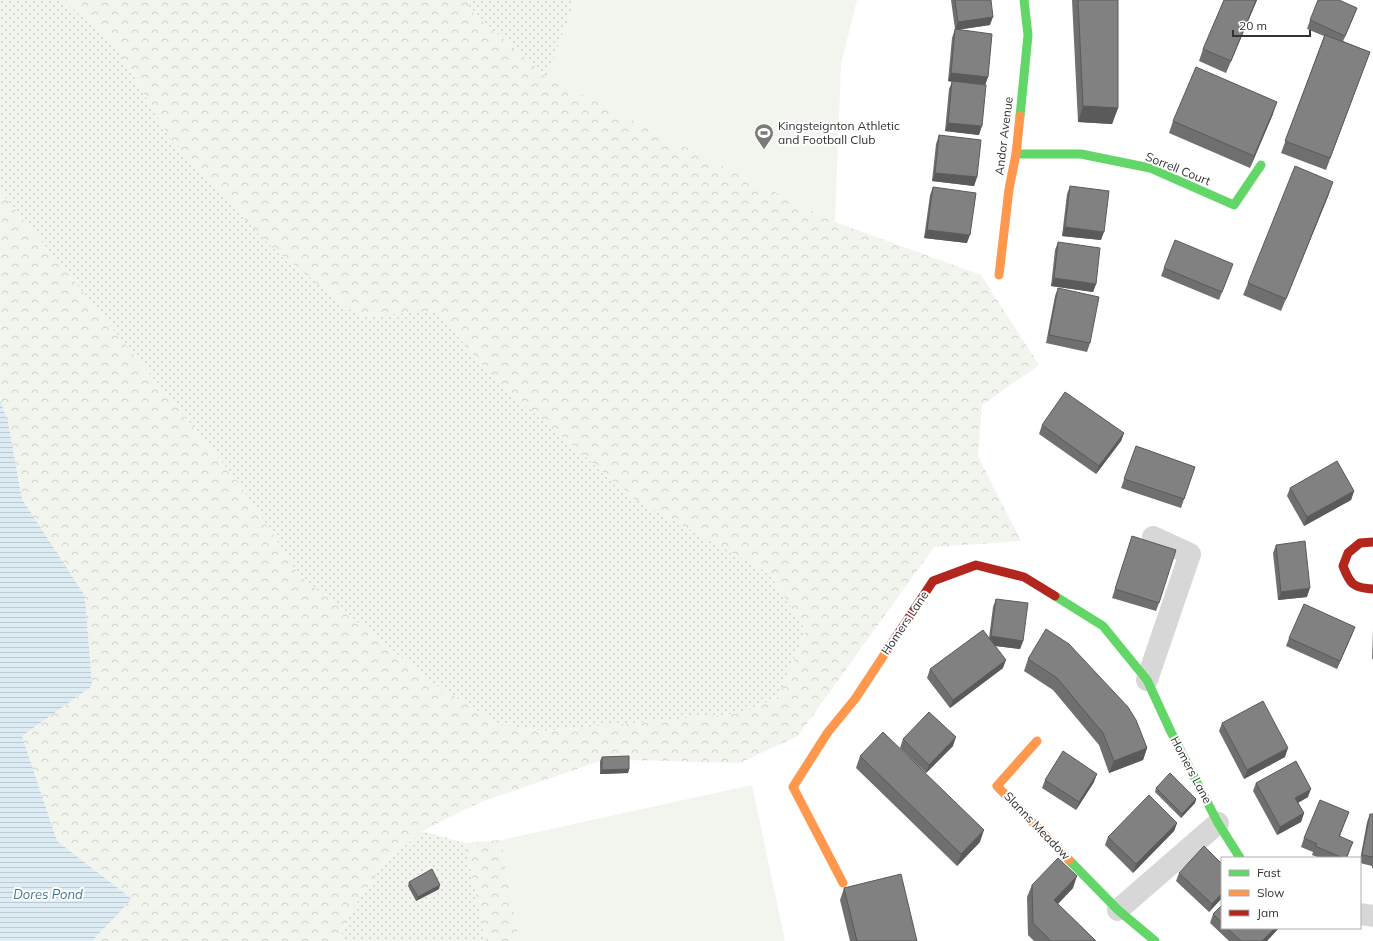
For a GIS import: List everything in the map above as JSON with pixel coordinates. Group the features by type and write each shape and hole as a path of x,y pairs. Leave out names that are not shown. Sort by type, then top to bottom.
{"street":[{"name":"Andor Avenue","path":"999,275 1009,189 1016,154 1028,35 1024,0"},
{"name":"Sorrell Court","path":"1016,154 1081,154 1150,168 1234,205 1261,165"},
{"path":"1146,680 1190,554 1153,537"},
{"path":"1373,542 1360,543 1348,553 1343,566 1348,581 1358,589 1373,589"},
{"name":"Homers Lane","path":"843,883 793,787 828,732 855,699 933,581 976,565 1024,577 1103,626 1146,680 1218,823 1239,857"},
{"name":"Slanns Meadow","path":"1037,741 997,786 1118,910 1155,941"},
{"path":"1118,910 1218,823"},
{"path":"1361,914 1373,916"}],"green space":[{"path":"0,0 63,0 116,46 170,138 358,316 437,311 492,377 636,500 769,573 806,630 779,696 744,713 544,731 499,724 434,684 299,575 238,482 0,191"},
{"path":"63,0 468,0 468,8 547,77 835,222 981,275 1039,365 982,405 978,456 1021,541 934,547 798,736 740,763 628,760 600,761 481,802 422,831 384,864 347,916 340,941 92,941 132,899 57,841 22,736 92,686 85,596 22,499 8,422 0,400 0,191 238,482 299,575 434,684 499,724 544,731 744,713 779,696 806,631 769,573 636,500 492,377 437,311 358,316 268,244 170,138 116,46"},
{"path":"468,0 575,0 547,77 468,8"},
{"name":"Kingsteignton Athletic and Football Club","path":"575,0 857,0 841,64 835,222 547,77"},
{"path":"752,785 785,941 519,941 501,840"},
{"path":"422,831 465,843 486,941 340,941 347,916 384,864"},
{"path":"501,840 519,941 486,941 465,843"}],"water":[{"name":"Dores Pond","path":"0,400 8,422 22,499 85,596 92,686 22,736 57,841 132,899 92,941 0,941"}],"building":[{"path":"955,0 991,0 993,17 958,22"},
{"path":"1078,0 1118,0 1118,108 1083,106"},
{"path":"1224,0 1256,0 1231,61 1203,49"},
{"path":"1318,0 1339,0 1357,8 1345,36 1310,20"},
{"path":"955,29 992,34 988,77 951,73"},
{"path":"1325,35 1370,52 1330,158 1285,141"},
{"path":"1196,67 1277,102 1254,156 1173,121"},
{"path":"952,81 986,85 982,126 948,123"},
{"path":"939,135 981,140 977,177 935,173"},
{"path":"1295,166 1333,182 1286,299 1248,283"},
{"path":"1070,186 1109,191 1104,232 1065,227"},
{"path":"933,187 976,193 970,235 927,230"},
{"path":"1175,240 1233,264 1222,292 1164,268"},
{"path":"1058,242 1100,248 1096,284 1054,278"},
{"path":"1058,288 1099,297 1090,343 1049,335"},
{"path":"1065,392 1124,433 1099,466 1042,425"},
{"path":"1136,446 1195,467 1184,499 1124,479"},
{"path":"1337,461 1354,491 1307,517 1290,488"},
{"path":"1132,536 1176,550 1159,603 1115,589"},
{"path":"1305,541 1310,588 1281,592 1276,545"},
{"path":"996,599 1028,603 1023,641 991,636"},
{"path":"1304,604 1355,627 1340,661 1289,638"},
{"path":"1046,629 1069,644 1128,707 1136,720 1147,748 1114,761 1103,733 1057,678 1028,659"},
{"path":"983,630 1006,660 953,700 930,669"},
{"path":"1263,701 1288,748 1247,770 1222,723"},
{"path":"929,712 956,737 929,765 903,739"},
{"path":"883,732 984,830 961,854 860,756"},
{"path":"1063,751 1097,774 1079,802 1045,780"},
{"path":"629,756 629,769 602,770 602,757"},
{"path":"1296,761 1311,789 1295,798 1304,813 1280,827 1256,783"},
{"path":"1170,773 1196,799 1182,814 1156,788"},
{"path":"1149,795 1177,823 1136,864 1108,837"},
{"path":"1320,800 1349,812 1339,836 1353,842 1346,857 1341,857 1315,846 1317,844 1304,838"},
{"path":"1370,814 1373,814 1373,857 1362,855"},
{"path":"1204,846 1221,863 1221,894 1212,904 1179,873"},
{"path":"1058,858 1077,876 1054,900 1096,941 1051,941 1033,923 1032,885"},
{"path":"432,869 440,885 418,897 409,882"},
{"path":"901,874 917,941 857,941 844,888"},
{"path":"1221,906 1221,922 1213,914"},
{"path":"1228,929 1274,929 1262,941 1241,941"}],"traffic: fast":[{"path":"1020,116 1028,35 1024,0"},
{"path":"1016,154 1081,154 1150,168 1234,205 1261,165"},
{"path":"1055,596 1103,626 1147,680 1171,732 1218,823 1239,857"},
{"path":"1069,860 1118,910 1155,941"}],"traffic: slow":[{"path":"999,275 1009,189 1016,154 1020,116"},
{"path":"843,883 793,787 828,732 855,699 888,649"},
{"path":"1037,741 997,786 1069,860"}],"traffic: jam":[{"path":"1373,542 1360,543 1348,553 1343,566 1353,584 1361,588 1373,589"},
{"path":"888,649 933,581 976,565 1024,577 1055,596"}],"place":[{"name":"Kingsteignton Athletic and Football Club","path":"764,150"}]}
